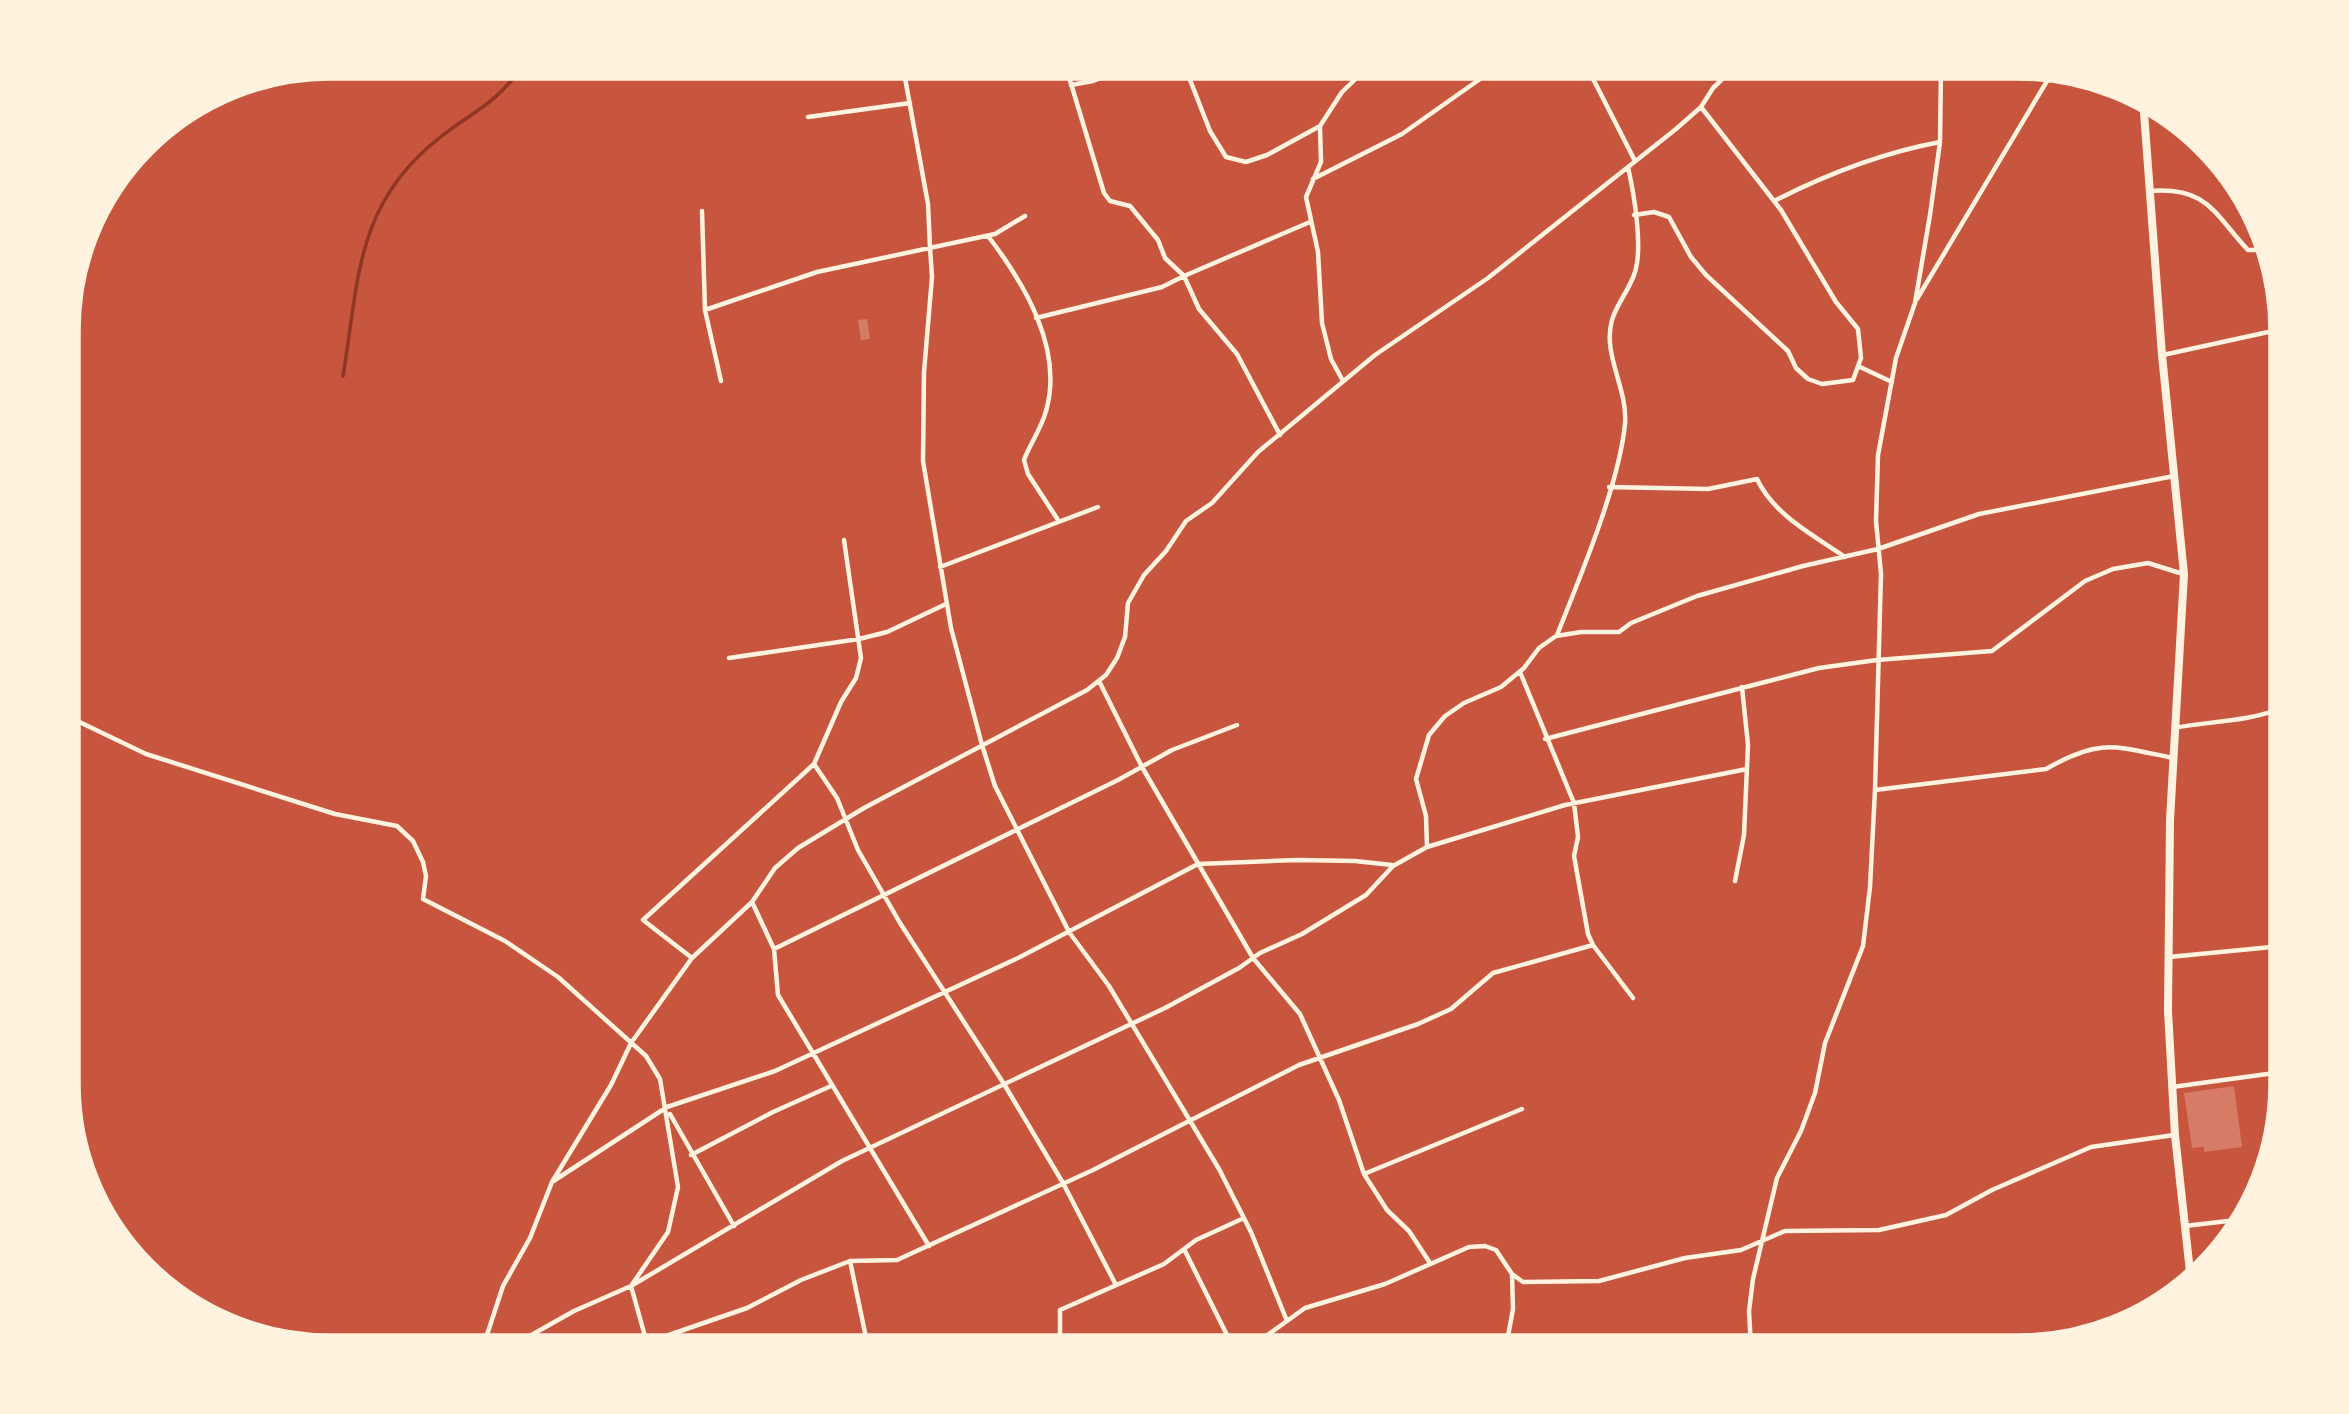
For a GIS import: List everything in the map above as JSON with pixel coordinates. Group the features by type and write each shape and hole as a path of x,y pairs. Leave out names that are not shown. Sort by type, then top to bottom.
{"highway":[{"path":"2144,111 2162,355 2184,574 2173,729 2168,958 2171,1087 2189,1269"}],"street":[{"path":"905,79 928,204 932,277 924,372 923,461 946,604 982,746 995,786 1069,932 1110,986 1192,1120 1244,1218 1287,1321"},
{"path":"1069,79 1104,193 1110,201 1130,206 1158,240 1165,258 1184,276 1199,309 1237,354 1280,435"},
{"path":"1071,85 1098,79"},
{"path":"1190,79 1210,131 1226,157 1246,162 1320,125 1342,92 1355,79"},
{"path":"1312,179 1402,134 1479,79"},
{"path":"1594,79 1635,161"},
{"path":"487,1335 503,1286 530,1238 552,1182 611,1085 631,1043 692,958 751,902 775,869 798,848 845,820 1099,681 1117,658 1125,637 1128,603 1144,575 1166,551 1186,522 1212,503 1258,452 1375,355 1488,278 1628,167 1701,107 1721,79"},
{"path":"1750,1335 1749,1311 1753,1279 1777,1178 1801,1131 1815,1093 1825,1043 1863,946 1870,887 1875,790 1881,574 1878,550 1878,455 1892,382 1915,303 1940,142 1941,79"},
{"path":"1915,303 2047,80"},
{"path":"808,117 910,103"},
{"path":"1634,215 1654,212 1669,217 1691,257 1706,275 1788,351 1796,368 1808,379 1822,384 1853,380 1861,358 1858,329 1836,302 1774,201 1701,107"},
{"path":"1320,125 1321,162 1306,197 1319,265 1322,323 1331,359 1343,381"},
{"path":"1774,201 1817,179 1887,154 1940,142"},
{"path":"1556,636 1609,487 1625,424 1625,400 1610,349 1612,320 1635,273 1639,250 1628,167"},
{"path":"2149,191 2172,189 2213,207 2248,250 2257,250"},
{"path":"702,211 700,228 705,310 721,381"},
{"path":"705,310 817,272 988,236 1024,216"},
{"path":"1036,318 1163,287 1310,222"},
{"path":"988,236 1006,259 1036,318 1052,377 1046,412 1024,460 1028,474 1058,520"},
{"path":"2162,355 2270,332"},
{"path":"1858,366 1892,382"},
{"path":"1427,847 1426,816 1416,779 1429,735 1445,716 1464,703 1501,687 1520,672 1539,648 1556,636 1581,632 1619,632 1631,623 1697,596 1878,550 1979,514 2175,476"},
{"path":"1609,487 1708,489 1757,479 1765,496 1780,510 1844,557"},
{"path":"940,567 1098,507"},
{"path":"692,958 643,920 814,764 841,702 856,678 861,658 844,540"},
{"path":"1545,739 1641,717 1742,687 1819,668 1877,660 1992,651 2057,599 2085,581 2113,569 2148,563 2184,574"},
{"path":"729,658 859,639 887,632 946,604"},
{"path":"1520,672 1545,739 1574,803 1576,873 1592,945 1633,998"},
{"path":"1099,681 1142,767 1253,958 1300,1014 1321,1057 1364,1174 1387,1210 1409,1231 1430,1263"},
{"path":"1735,881 1744,835 1747,769 1747,711 1742,687"},
{"path":"2173,729 2210,721 2240,721 2270,712"},
{"path":"79,722 146,754 335,814 397,826 413,841 424,862 424,899 505,941 558,977 646,1056 660,1079 667,1107 678,1187 668,1232 631,1286 644,1335"},
{"path":"774,949 1172,750 1237,725"},
{"path":"1875,790 2046,769 2070,755 2100,745 2173,758"},
{"path":"814,764 837,798 845,820 884,895 1004,1084 1063,1183 1116,1285"},
{"path":"532,1335 574,1311 631,1286 842,1161 1131,1024 1302,934 1366,895 1393,866 1427,847 1574,803 1747,769"},
{"path":"552,1182 667,1107 775,1071 1069,932 1198,864 1298,860 1355,861 1393,866"},
{"path":"751,902 774,949 778,995 810,1054 871,1148 929,1246"},
{"path":"674,1335 747,1308 801,1280 850,1261 897,1260 1063,1183 1321,1057 1418,1024 1451,1009 1493,974 1592,945"},
{"path":"2168,958 2270,947"},
{"path":"2171,1087 2270,1074"},
{"path":"691,1155 773,1112 831,1086"},
{"path":"667,1107 691,1155 734,1226"},
{"path":"1364,1174 1522,1109"},
{"path":"1268,1335 1305,1308 1385,1284 1469,1247 1485,1245 1496,1250 1512,1274 1523,1282 1599,1281 1685,1258 1741,1250 1785,1231 1879,1230 1947,1215 1992,1191 2091,1147 2175,1135"},
{"path":"1060,1335 1060,1310 1164,1264 1184,1249 1244,1218"},
{"path":"2184,1226 2230,1221"},
{"path":"1184,1249 1227,1335"},
{"path":"850,1261 865,1335"},
{"path":"1508,1335 1513,1309 1512,1274"}],"building":[{"path":"867,319 870,339 861,340 858,320"},
{"path":"2234,1086 2242,1147 2204,1152 2204,1147 2192,1148 2184,1093"}],"waterway":[{"path":"343,376 365,246 390,190 411,164 438,139 492,100 513,79"}]}
